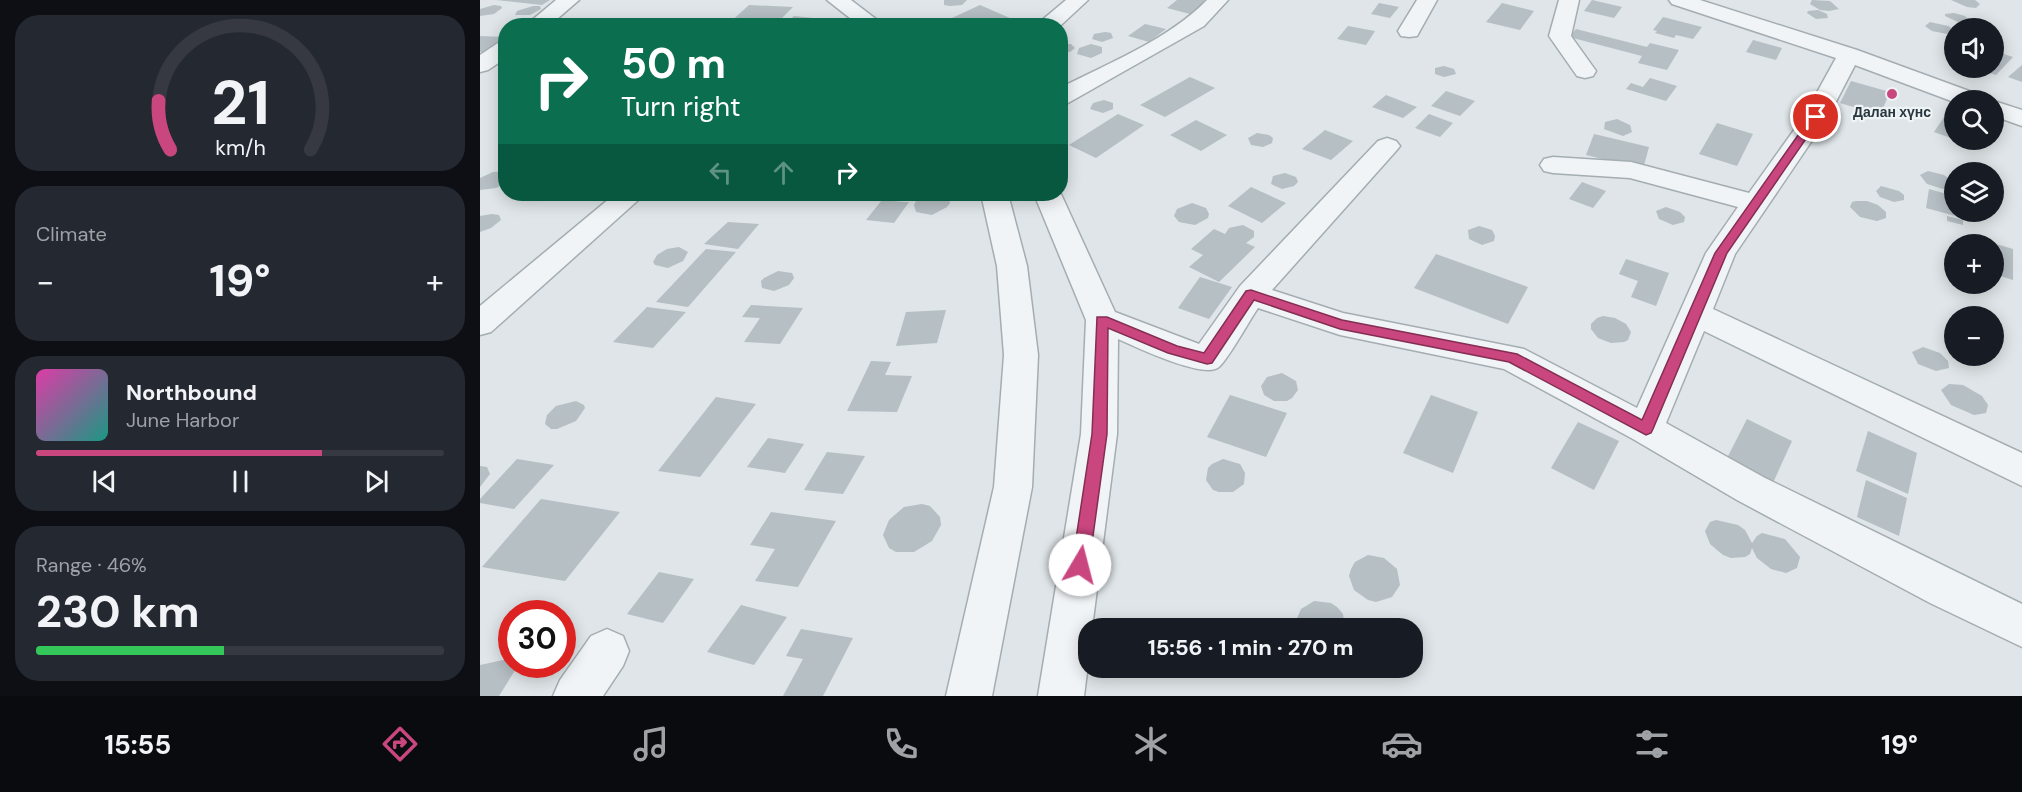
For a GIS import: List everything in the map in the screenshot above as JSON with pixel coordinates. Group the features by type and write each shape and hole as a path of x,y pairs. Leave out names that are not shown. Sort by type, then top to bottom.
{"street":[{"path":"546,18 569,0"},
{"path":"1058,18 1078,0"},
{"path":"1068,94 1178,34 1197,22 1218,0"},
{"path":"1409,31 1427,0"},
{"path":"1569,0 1560,36 1585,71"},
{"path":"1679,0 1849,55 1945,90"},
{"path":"839,8 859,18"},
{"path":"480,65 498,53"},
{"path":"1646,429 1721,253 1816,117 1849,55"},
{"path":"2004,112 2022,119"},
{"path":"1102,320 1173,349 1207,359 1251,294 1386,146"},
{"path":"1553,165 1631,170 1754,203"},
{"path":"480,324 623,201"},
{"path":"969,696 1013,487 1021,355 1012,266 996,201"},
{"path":"1050,201 1102,320 1099,434 1061,696"},
{"path":"1251,294 1340,324 1512,358 1646,429 1750,489 2022,626"},
{"path":"1694,313 2022,470"},
{"path":"576,696 607,651"}],"building":[{"path":"496,0 550,0 542,5"},
{"path":"944,0 967,0 962,5 950,6 944,5"},
{"path":"1177,0 1206,1 1190,14 1167,8"},
{"path":"1592,0 1622,7 1614,18 1584,11"},
{"path":"1812,0 1830,1 1839,9 1820,10 1810,4"},
{"path":"1951,0 1975,0 1980,4 1976,8 1967,7"},
{"path":"1379,3 1399,7 1390,18 1371,14"},
{"path":"1502,3 1534,11 1520,30 1486,22"},
{"path":"494,5 502,8 494,14 480,16 480,9"},
{"path":"749,5 793,7 782,18 735,18"},
{"path":"980,5 1010,18 952,18"},
{"path":"540,6 541,9 530,15 515,15 517,11"},
{"path":"1818,10 1827,14 1828,18 1816,19 1807,13"},
{"path":"1954,13 1967,18 1949,18 1945,14"},
{"path":"1663,17 1702,27 1693,39 1676,35 1674,38 1655,33 1657,31 1653,30"},
{"path":"1930,22 1944,25 1944,33 1932,31 1925,26"},
{"path":"1145,24 1166,29 1149,42 1128,36"},
{"path":"1348,26 1375,31 1366,45 1337,39"},
{"path":"1576,29 1647,47 1650,43 1679,50 1667,70 1638,63 1642,56 1569,37"},
{"path":"1111,33 1113,38 1102,42 1092,39 1094,34"},
{"path":"480,36 498,37 498,42 480,52"},
{"path":"1753,40 1782,48 1776,60 1746,52"},
{"path":"1068,44 1075,48 1068,52"},
{"path":"1091,44 1102,47 1102,53 1091,58 1077,54 1079,48"},
{"path":"2004,54 2013,57 2004,67"},
{"path":"2022,65 2022,82 2008,77"},
{"path":"1444,66 1454,69 1456,74 1444,77 1435,74 1435,68"},
{"path":"1190,77 1215,88 1165,117 1140,105"},
{"path":"1650,78 1677,86 1666,101 1626,89 1631,83 1643,87"},
{"path":"1851,81 1890,92 1880,115 1840,103"},
{"path":"1446,91 1475,101 1460,116 1431,106"},
{"path":"1386,95 1417,107 1403,118 1372,107"},
{"path":"1104,100 1113,103 1113,109 1103,113 1090,109 1093,103"},
{"path":"1118,114 1144,125 1096,158 1069,145"},
{"path":"1429,114 1453,123 1440,137 1415,128"},
{"path":"1944,117 1944,136 1934,132"},
{"path":"1617,119 1630,125 1632,132 1623,136 1604,129 1605,122"},
{"path":"1196,120 1227,135 1201,151 1170,135"},
{"path":"1717,123 1753,134 1737,166 1699,154"},
{"path":"1325,130 1353,141 1331,160 1302,149"},
{"path":"1257,133 1269,135 1273,138 1272,143 1263,147 1251,145 1248,138"},
{"path":"1594,134 1649,147 1643,169 1586,155"},
{"path":"1928,171 1944,175 1944,189 1927,184 1920,175"},
{"path":"498,172 498,187 480,190 480,178"},
{"path":"1285,173 1296,177 1298,182 1294,186 1282,189 1271,184 1273,176"},
{"path":"1582,182 1606,191 1593,208 1569,199"},
{"path":"1881,186 1899,191 1904,195 1904,200 1894,202 1880,197 1876,191"},
{"path":"1251,187 1286,203 1262,223 1228,206"},
{"path":"1929,189 1944,193 1944,213 1926,208"},
{"path":"881,201 909,202 894,223 866,220"},
{"path":"916,201 949,201 950,203 932,215 916,212 914,205"},
{"path":"1867,201 1878,205 1886,212 1886,218 1877,221 1860,217 1850,207 1852,202"},
{"path":"1192,203 1206,208 1208,218 1195,225 1179,222 1174,216 1177,209"},
{"path":"1666,207 1680,212 1685,217 1684,222 1673,225 1659,219 1656,211"},
{"path":"499,215 501,220 491,228 480,232 480,216"},
{"path":"728,222 759,224 738,249 704,244"},
{"path":"1243,225 1254,231 1254,237 1246,243 1255,247 1219,282 1189,267 1203,255 1191,249 1214,229 1225,234 1229,228"},
{"path":"1479,226 1492,230 1495,236 1494,241 1482,245 1469,239 1468,230"},
{"path":"2004,246 2013,249 2013,280 2004,277"},
{"path":"679,247 688,252 683,261 668,268 655,265 653,262 657,255 667,249"},
{"path":"706,249 736,252 688,307 656,302"},
{"path":"1436,254 1528,287 1508,324 1414,288"},
{"path":"1626,259 1669,273 1656,306 1631,297 1638,281 1619,274"},
{"path":"778,271 792,273 794,278 789,285 774,291 762,288 761,281"},
{"path":"1200,277 1232,287 1209,319 1178,308"},
{"path":"751,305 803,308 780,344 744,342 760,318 742,317"},
{"path":"647,307 686,312 653,348 613,342"},
{"path":"946,310 937,343 896,346 906,312"},
{"path":"1603,316 1615,318 1626,324 1631,332 1628,340 1611,343 1598,338 1591,329 1591,324"},
{"path":"1923,347 1940,353 1944,357 1944,366 1949,368 1936,371 1918,364 1912,352"},
{"path":"871,361 891,362 885,375 912,376 897,412 847,411"},
{"path":"1282,373 1296,381 1298,390 1287,401 1274,401 1264,395 1261,386 1267,377"},
{"path":"1949,384 1963,385 1982,396 1988,405 1986,413 1974,415 1951,405 1941,390"},
{"path":"1230,395 1287,413 1266,457 1207,437"},
{"path":"1431,395 1478,412 1453,473 1403,453"},
{"path":"716,397 756,404 700,477 658,471"},
{"path":"576,401 585,408 576,421 557,429 551,429 545,424 547,415 556,406"},
{"path":"1747,419 1792,441 1772,485 1725,462"},
{"path":"1578,422 1619,441 1594,490 1551,468"},
{"path":"1868,431 1917,453 1908,494 1856,471"},
{"path":"768,438 804,444 785,473 747,467"},
{"path":"827,452 865,456 843,494 804,490"},
{"path":"517,459 554,465 514,509 480,503 480,499"},
{"path":"1223,459 1240,464 1245,473 1244,484 1233,492 1213,490 1206,480 1208,468"},
{"path":"480,466 487,467 490,474 480,487"},
{"path":"1866,480 1907,498 1899,536 1857,517"},
{"path":"541,499 620,512 565,581 482,567"},
{"path":"922,504 930,506 940,517 941,525 932,541 914,552 896,552 889,548 883,535 889,520 904,507"},
{"path":"771,512 836,521 798,587 755,581 775,549 750,545"},
{"path":"1716,520 1738,525 1745,530 1752,543 1762,533 1785,539 1800,557 1797,568 1786,573 1771,569 1757,558 1752,548 1750,554 1745,557 1731,558 1723,555 1710,544 1705,531 1710,522"},
{"path":"1368,555 1384,558 1397,569 1400,585 1392,597 1376,602 1368,600 1354,590 1349,576 1351,569 1355,562"},
{"path":"659,572 694,579 663,623 627,614"},
{"path":"1314,601 1331,603 1343,614 1344,618 1297,618 1301,609"},
{"path":"741,605 787,617 754,665 707,652"},
{"path":"801,629 853,638 823,696 783,696 803,659 786,656"},
{"path":"498,661 498,678 510,678 499,696 480,696 480,665"}],"place":[{"name":"Далан хүнс","path":"1892,94"}],"route":[{"path":"1080,565 1099,434 1102,320 1173,349 1207,359 1251,294 1340,324 1512,358 1646,429 1721,253 1816,117"}]}
